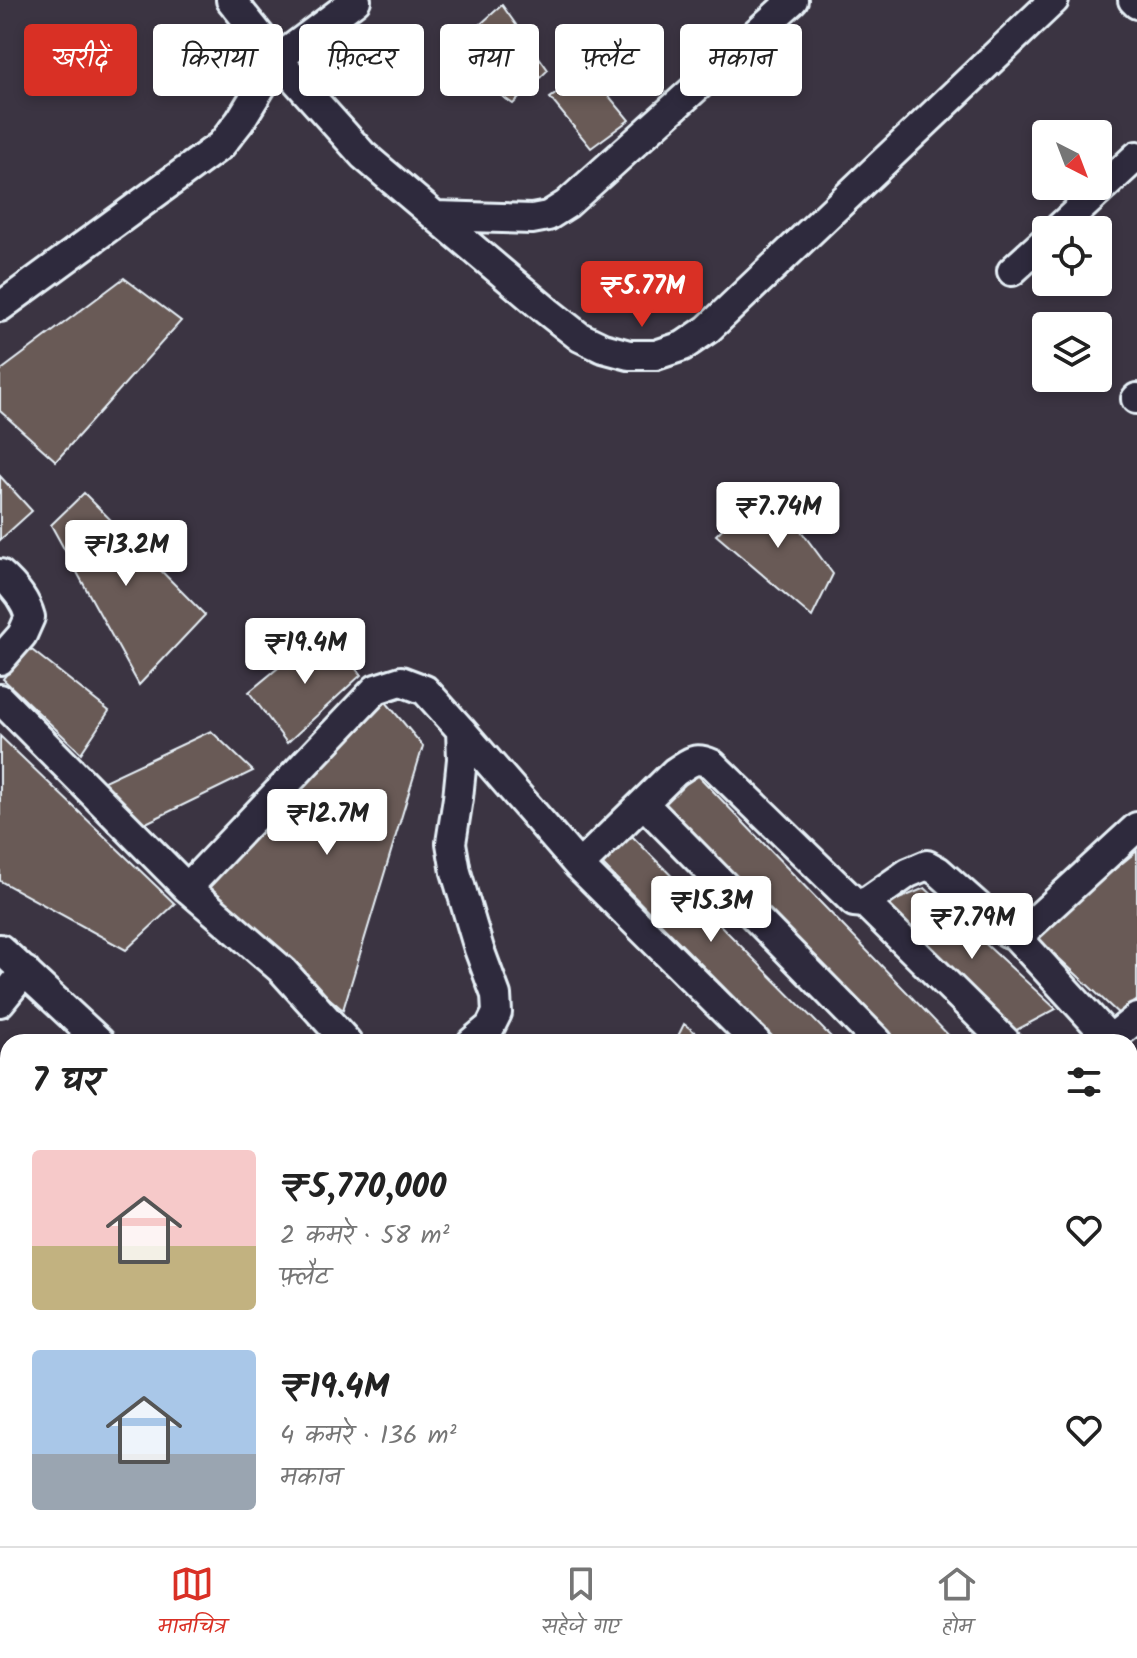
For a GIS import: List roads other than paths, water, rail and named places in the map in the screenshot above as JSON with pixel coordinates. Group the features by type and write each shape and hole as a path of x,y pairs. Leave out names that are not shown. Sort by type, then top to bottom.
{"street":[{"path":"231,0 250,24"},
{"path":"283,55 356,0"},
{"path":"435,216 532,219 548,216 567,204 793,0"},
{"path":"283,65 363,155 580,337 629,355 656,355 683,346 708,329 1054,0"},
{"path":"0,307 221,145 255,96"},
{"path":"1072,216 1137,156"},
{"path":"1012,271 1032,253"},
{"path":"0,574 12,584 27,605 30,617 22,635 0,660"},
{"path":"187,888 376,689 401,681 425,690 579,866 748,1034"},
{"path":"0,699 187,888 283,971 340,1034"},
{"path":"461,730 462,759 451,843 467,911 496,995 497,1013 490,1027 482,1034"},
{"path":"579,866 675,772 691,761 701,759 712,764 843,894 854,902 865,903 998,1034"},
{"path":"644,804 870,1034"},
{"path":"1015,935 1024,931 1137,827"},
{"path":"865,903 908,873 927,865 938,871 1007,932 1015,935 1103,1034"},
{"path":"0,949 92,1034"},
{"path":"0,1002 25,971"},
{"path":"1118,1034 1137,1018"}]}
